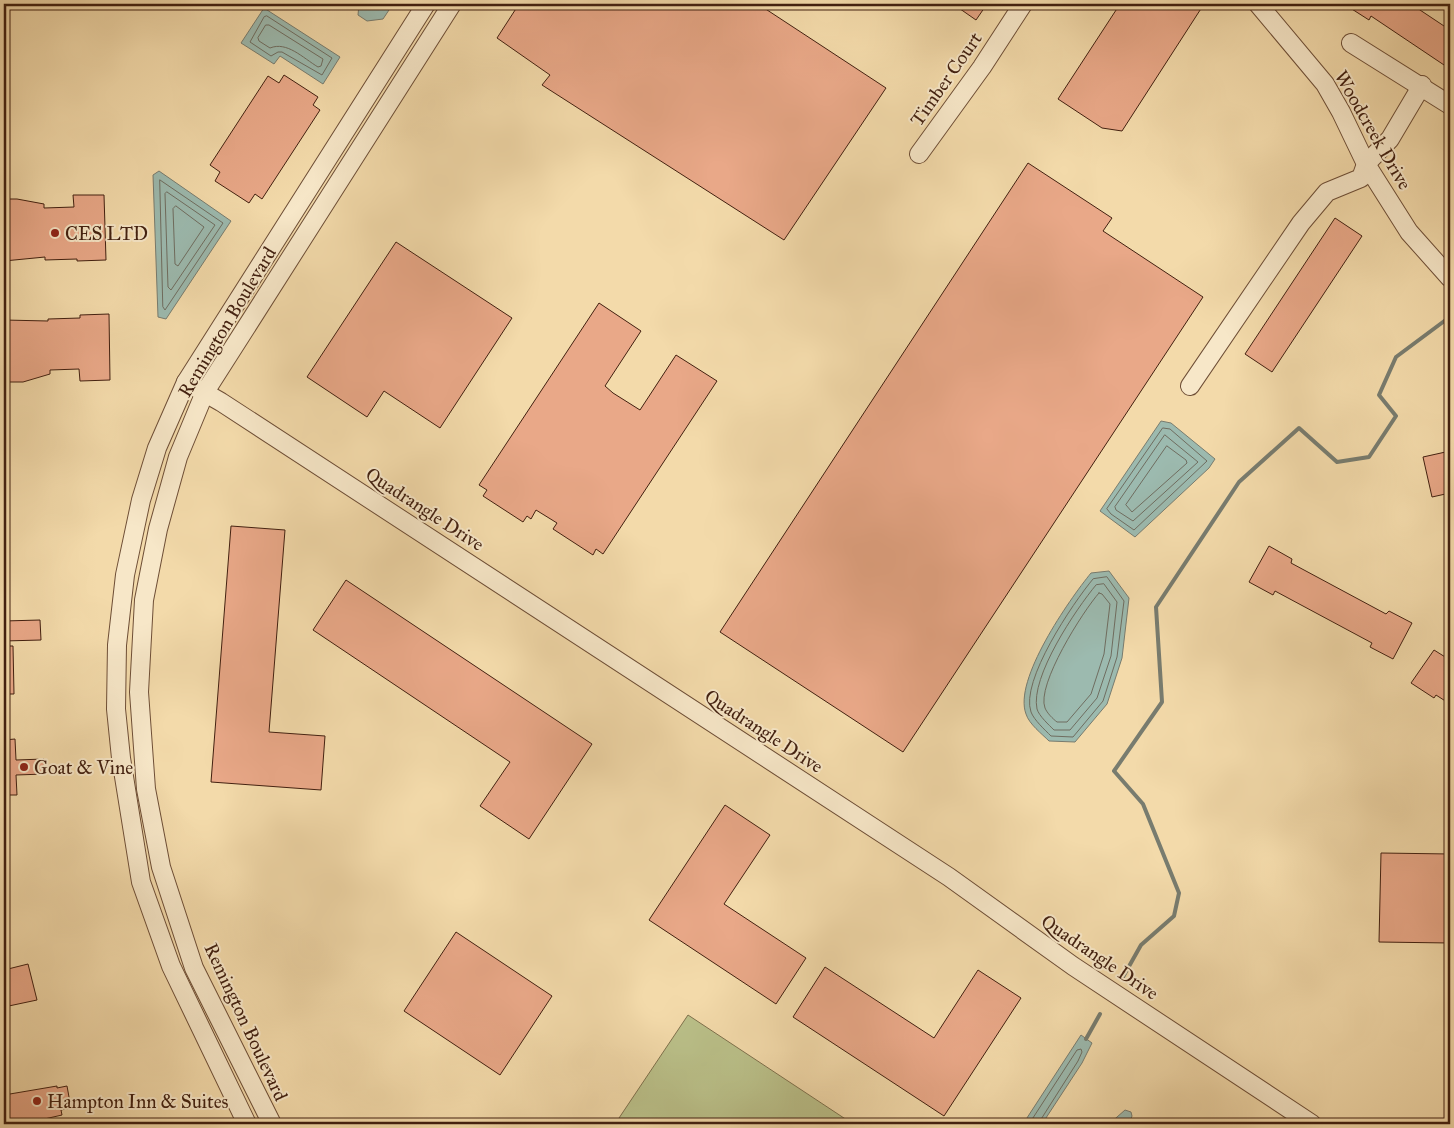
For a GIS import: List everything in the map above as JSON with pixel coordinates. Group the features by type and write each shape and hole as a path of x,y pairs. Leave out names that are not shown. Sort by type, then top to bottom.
{"street":[{"name":"Remington Boulevard","path":"248,1124 171,966 141,882 121,758 116,709 117,645 122,596 141,500 156,448 186,382 426,4"},
{"name":"Remington Boulevard","path":"272,1124 194,968 161,867 146,789 139,692 144,600 158,529 178,457 205,392 452,4"},
{"name":"Timber Court","path":"919,154 982,68 1023,4"},
{"name":"Woodcreek Drive","path":"1258,4 1325,84 1366,164 1408,232 1450,278"},
{"path":"1351,43 1422,85 1450,105"},
{"path":"1190,386 1301,222 1327,192 1361,178 1366,164 1390,139 1422,85"},
{"name":"Quadrangle Drive","path":"186,382 205,392 949,877 1073,966 1312,1124"}],"green space":[{"path":"688,1015 853,1124 615,1124"}],"water":[{"path":"359,4 393,4 383,19 367,21 358,15"},
{"path":"264,8 340,57 323,84 280,56 274,64 241,43"},
{"path":"159,171 231,221 166,319 158,317 153,175"},
{"path":"1161,421 1171,423 1215,459 1209,468 1135,537 1100,511"},
{"path":"1109,571 1129,598 1122,658 1107,704 1075,742 1049,741 1033,725 1026,714 1024,699 1028,681 1045,641 1081,585 1091,573"},
{"path":"1081,1035 1092,1043 1082,1063 1042,1124 1023,1124"},
{"path":"1125,1110 1131,1112 1132,1116 1129,1124 1109,1124"}],"building":[{"path":"519,4 758,4 886,88 784,240 542,85 550,75 497,38"},
{"path":"953,4 987,4 976,20"},
{"path":"1120,4 1204,4 1122,131 1102,128 1058,99"},
{"path":"1344,4 1411,4 1450,30 1450,69 1371,16 1369,20"},
{"path":"284,75 318,97 313,105 320,110 262,199 255,194 249,203 215,181 220,172 210,165 268,76 279,83"},
{"path":"1028,163 1112,218 1103,231 1203,297 903,752 720,632"},
{"name":"CES LTD","path":"73,195 104,195 106,260 45,260 45,257 4,261 4,199 17,199 44,204 44,208 74,207"},
{"path":"1335,218 1362,236 1272,372 1245,354"},
{"path":"396,242 512,318 440,428 384,391 367,417 307,377"},
{"path":"599,303 641,331 605,386 613,393 640,410 676,355 717,381 603,554 596,549 593,555 553,529 557,523 536,510 531,519 527,516 523,522 483,496 487,490 479,485"},
{"path":"109,314 110,380 80,381 79,369 50,370 50,374 23,382 4,382 4,320 48,321 48,319 80,318 80,315"},
{"path":"1450,451 1450,493 1432,497 1423,457"},
{"path":"231,526 285,530 269,732 325,736 321,790 211,782"},
{"path":"1269,546 1292,559 1291,563 1386,614 1389,611 1412,623 1393,659 1370,647 1372,643 1275,591 1273,595 1249,582"},
{"path":"346,580 592,744 529,839 480,806 510,762 313,630"},
{"path":"40,620 41,640 4,641 4,621"},
{"path":"4,646 13,646 14,694 4,694"},
{"path":"1434,650 1450,660 1450,704 1436,695 1434,698 1411,683"},
{"name":"Goat & Vine","path":"15,739 16,760 44,759 45,774 16,775 17,795 4,795 4,740"},
{"path":"725,805 770,835 724,904 806,958 776,1004 649,920"},
{"path":"1381,853 1450,854 1450,943 1379,942"},
{"path":"456,932 552,996 500,1075 404,1011"},
{"path":"28,964 37,1000 4,1007 4,970"},
{"path":"825,967 934,1038 978,970 1021,998 944,1116 793,1017"},
{"name":"Hampton Inn & Suites","path":"57,1086 57,1088 67,1086 71,1108 61,1110 62,1115 40,1120 41,1124 4,1124 4,1095"}],"waterway":[{"path":"1123,977 1141,945 1174,916 1179,893 1143,804 1114,771 1162,702 1156,607 1239,482 1299,428 1337,462 1369,457 1396,416 1379,395 1396,357 1447,319"},
{"path":"1086,1039 1100,1014"}],"place":[{"name":"CES LTD","path":"55,233"},
{"name":"Goat & Vine","path":"24,767"},
{"name":"Hampton Inn & Suites","path":"37,1101"}]}
